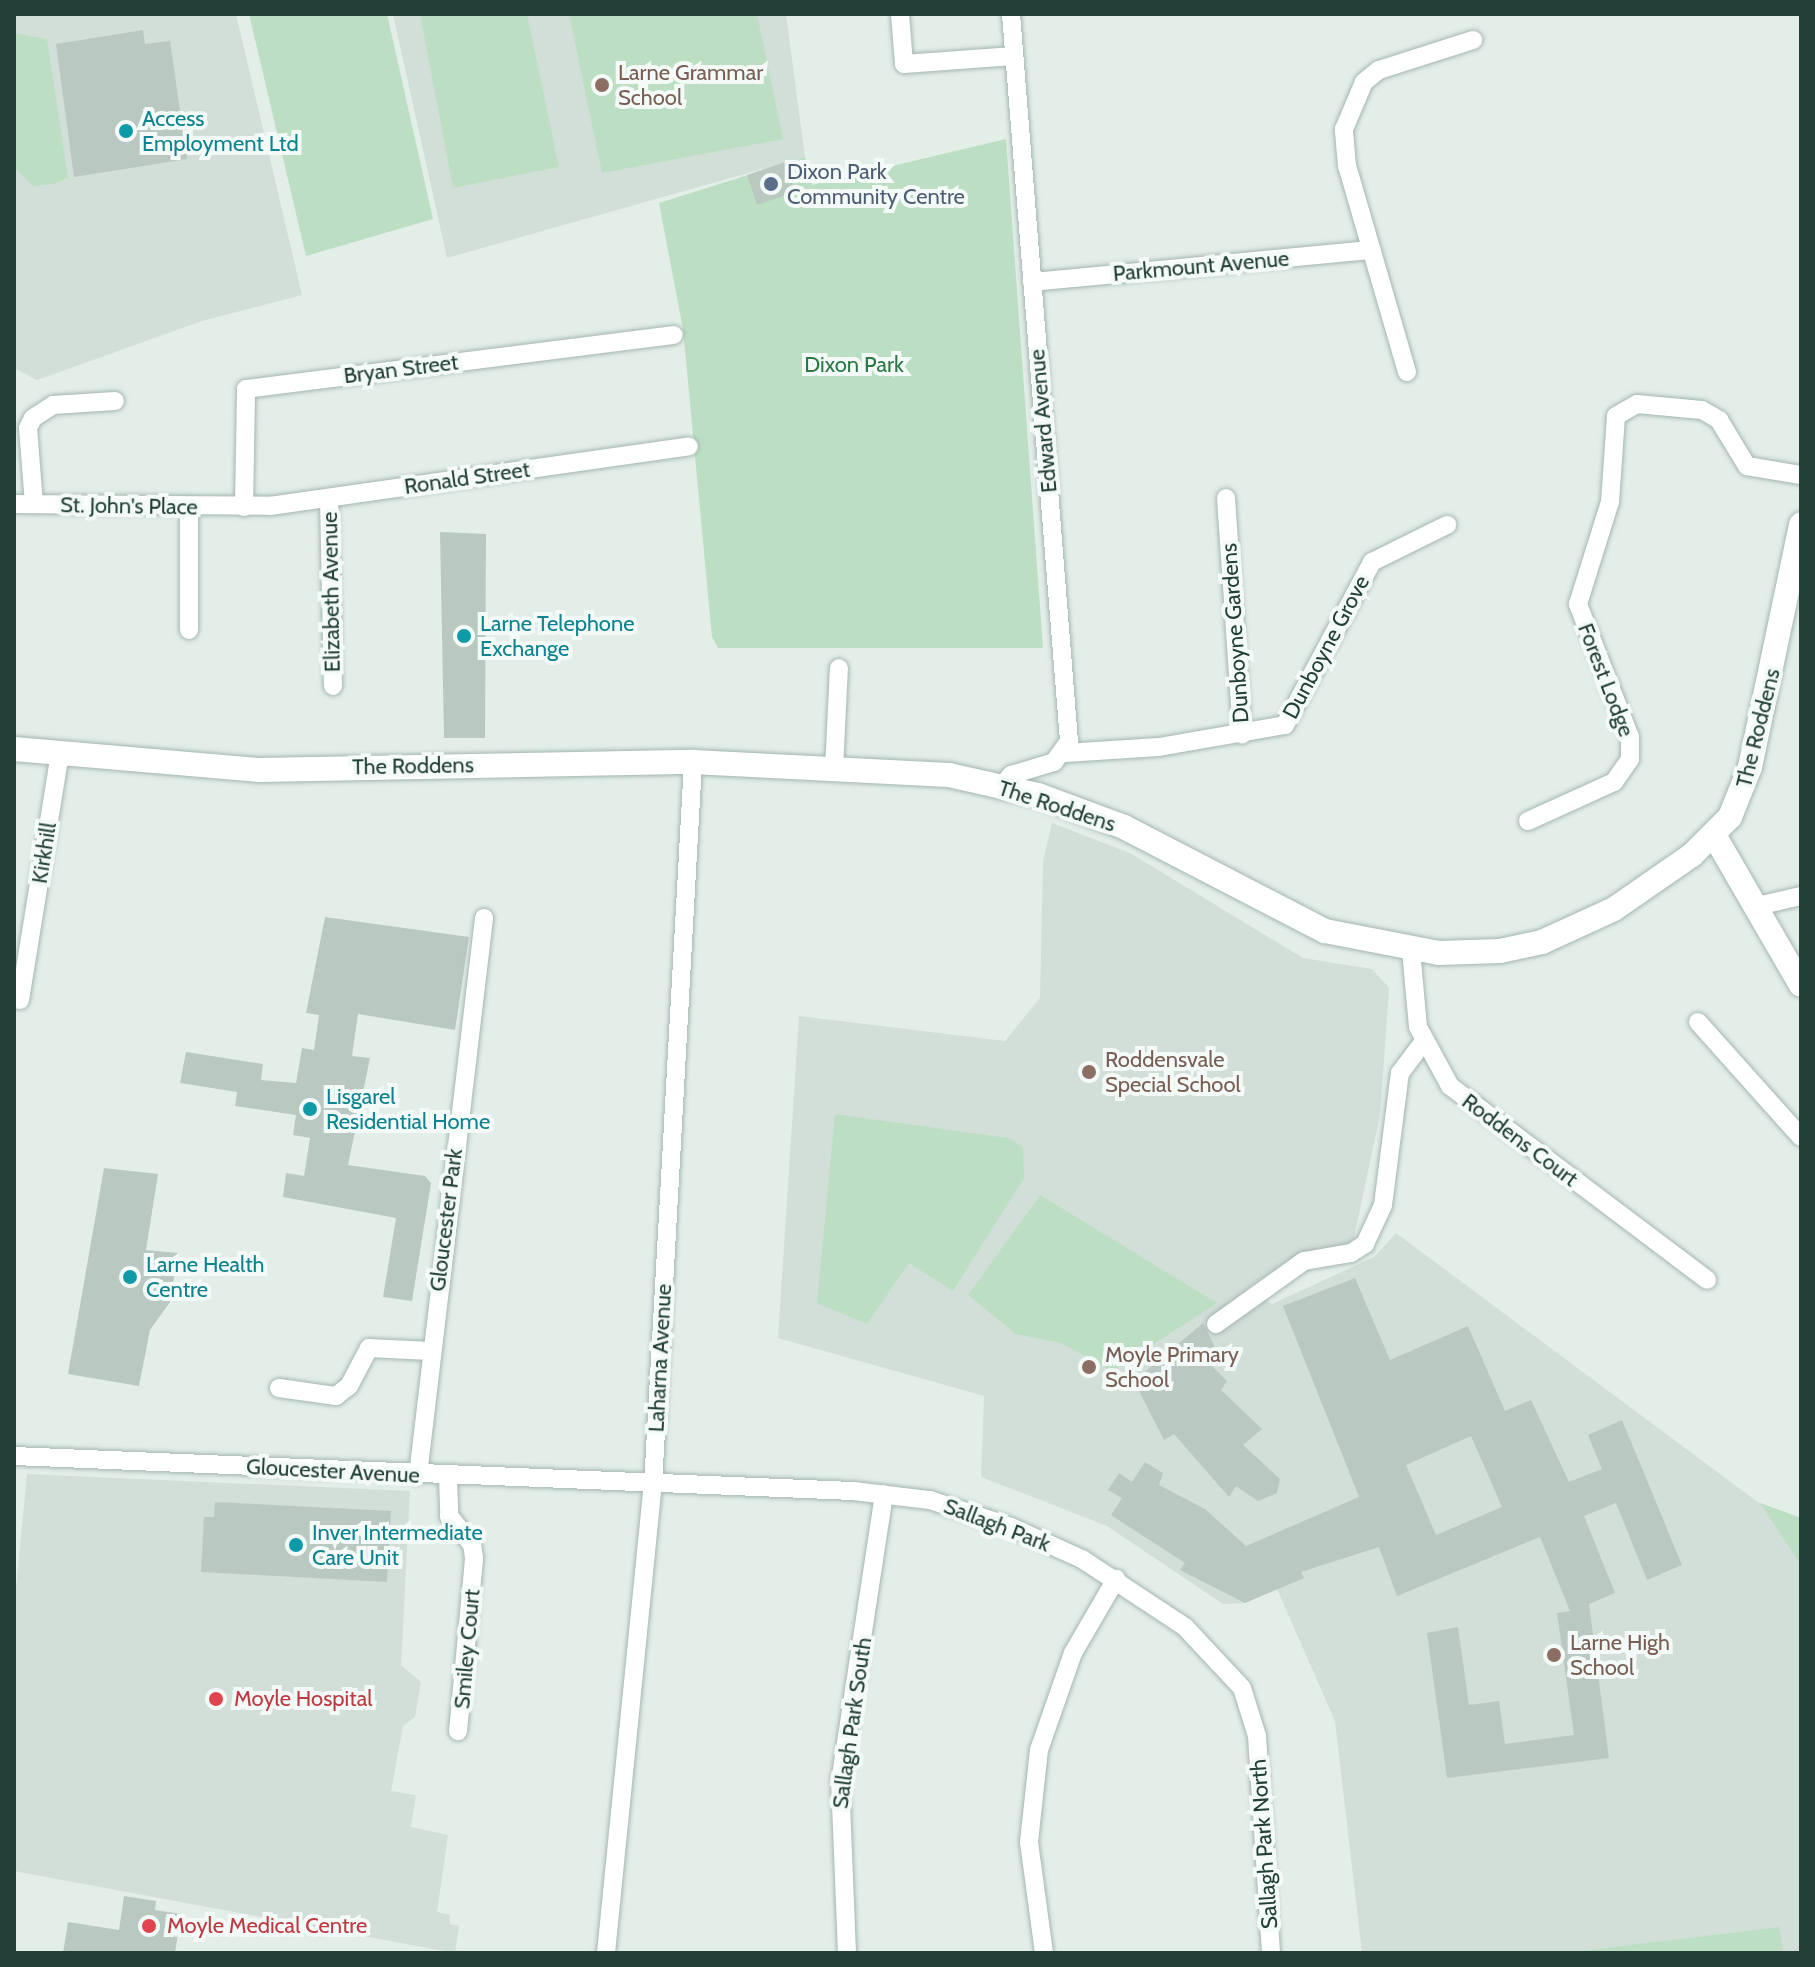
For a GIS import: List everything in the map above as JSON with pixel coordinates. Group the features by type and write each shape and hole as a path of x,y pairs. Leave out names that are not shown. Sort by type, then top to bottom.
{"street":[{"path":"900,14 904,64 1014,56"},
{"name":"Edward Avenue","path":"1011,14 1065,753"},
{"path":"1407,372 1343,144 1351,105 1379,70 1473,40"},
{"name":"Parkmount Avenue","path":"1032,282 1371,250"},
{"name":"Bryan Street","path":"244,507 246,389 674,335"},
{"path":"34,504 28,428 33,418 53,405 115,401"},
{"name":"Forest Lodge","path":"1528,821 1614,782 1631,754 1578,600 1608,511 1610,433 1618,414 1646,403 1702,410 1719,420 1747,466 1801,475"},
{"name":"Ronald Street","path":"244,507 329,498 689,446"},
{"name":"Elizabeth Avenue","path":"329,498 333,686"},
{"name":"Dunboyne Gardens","path":"1065,753 1086,756 1242,734 1226,498"},
{"name":"St. John's Place","path":"14,504 244,507"},
{"path":"189,507 189,630"},
{"name":"The Roddens","path":"14,749 260,770 693,762 949,775 1001,787 1124,827 1325,931 1411,950 1477,953 1542,942 1614,909 1714,835 1742,795 1750,767 1801,524"},
{"name":"Dunboyne Grove","path":"1242,734 1285,725 1297,711 1372,562 1447,525"},
{"path":"834,769 839,668"},
{"path":"1001,787 1011,775 1065,753"},
{"name":"Kirkhill","path":"20,1000 60,754"},
{"name":"Laharna Avenue","path":"606,1953 653,1485 693,762"},
{"path":"1714,835 1801,985"},
{"path":"1753,907 1801,896"},
{"name":"Gloucester Park","path":"418,1475 430,1351 484,918"},
{"name":"Roddens Court","path":"1411,950 1410,988 1423,1042 1457,1093 1707,1280"},
{"path":"1698,1022 1801,1137"},
{"path":"1216,1324 1304,1261 1351,1253 1365,1244 1383,1205 1400,1073 1423,1042"},
{"path":"279,1388 333,1397 349,1386 369,1348 430,1351"},
{"name":"Gloucester Avenue","path":"14,1456 653,1485"},
{"name":"Smiley Court","path":"448,1478 449,1516 472,1544 474,1559 458,1731"},
{"name":"Sallagh Park","path":"653,1485 884,1494 963,1509 1116,1579 1216,1655 1246,1695 1257,1736"},
{"name":"Sallagh Park South","path":"847,1953 840,1782 884,1494"},
{"path":"1044,1953 1029,1842 1036,1765 1073,1653 1116,1579"},
{"name":"Sallagh Park North","path":"1257,1736 1271,1953"}],"shaded area":[{"path":"26,14 236,14 302,295 202,321 37,380 14,368 14,17"},
{"name":"Larne Grammar School","path":"393,14 786,14 805,157 447,258"},
{"path":"1052,823 1130,853 1303,958 1372,969 1389,988 1380,1115 1353,1242 1288,1261 1247,1289 1272,1304 1374,1257 1396,1233 1759,1503 1801,1518 1801,1953 1362,1953 1335,1721 1277,1589 1245,1603 1223,1604 1107,1526 981,1477 984,1396 778,1338 799,1016 1005,1041 1040,998 1043,861"},
{"name":"Moyle Hospital","path":"27,1474 410,1491 401,1665 421,1682 415,1717 403,1726 391,1791 416,1795 411,1827 448,1835 437,1912 450,1915 450,1924 459,1926 455,1953 14,1871 14,1609"}],"green space":[{"path":"249,14 387,14 433,219 306,256"},
{"path":"420,14 527,14 559,167 453,188"},
{"path":"569,14 757,14 783,139 602,173"},
{"path":"14,33 47,39 68,178 54,184 33,186 14,167"},
{"name":"Dixon Park","path":"1006,139 1043,648 718,648 712,637 683,329 659,203 805,157 812,185"},
{"path":"835,1114 1008,1138 1023,1147 1024,1178 953,1291 909,1263 867,1324 817,1303"},
{"path":"1040,1195 1217,1303 1112,1371 1061,1343 1016,1334 968,1295"},
{"path":"1760,1503 1801,1518 1801,1565"},
{"path":"1779,1927 1783,1953 1582,1952 1582,1951"}],"building":[{"name":"Access Employment Ltd","path":"143,30 145,44 170,41 187,159 74,177 56,44"},
{"name":"Dixon Park Community Centre","path":"785,162 795,192 757,205 747,175"},
{"name":"Larne Telephone Exchange","path":"440,532 486,534 485,738 444,738"},
{"name":"Lisgarel Residential Home","path":"325,917 469,937 455,1030 358,1014 352,1056 370,1058 348,1165 425,1176 431,1183 412,1301 383,1297 396,1218 283,1197 286,1173 304,1176 310,1138 293,1135 296,1115 235,1106 237,1092 180,1083 186,1052 263,1064 261,1080 296,1083 302,1048 314,1050 319,1015 306,1013"},
{"name":"Larne Health Centre","path":"104,1168 158,1174 146,1250 178,1253 170,1302 150,1330 139,1386 68,1374"},
{"name":"Larne High School","path":"1355,1278 1390,1360 1468,1326 1505,1411 1531,1400 1569,1482 1602,1469 1588,1435 1622,1420 1682,1565 1647,1580 1616,1503 1584,1516 1615,1593 1589,1604 1609,1758 1447,1778 1427,1633 1458,1627 1469,1705 1499,1701 1505,1744 1574,1735 1557,1613 1570,1611 1540,1537 1397,1596 1379,1547 1301,1572 1304,1578 1245,1603 1180,1570 1185,1563 1111,1515 1122,1498 1108,1490 1119,1473 1132,1482 1145,1462 1163,1473 1159,1485 1205,1509 1246,1546 1359,1497 1283,1306","holes":["1471,1436 1502,1507 1436,1535 1406,1465"]},
{"path":"1203,1323 1220,1358 1212,1366 1227,1381 1221,1390 1262,1429 1243,1445 1280,1479 1277,1493 1258,1501 1236,1486 1229,1497 1174,1434 1164,1440 1134,1381"},
{"name":"Inver Intermediate Care Unit","path":"215,1502 391,1511 387,1582 201,1572 204,1517 214,1517"},
{"name":"Moyle Medical Centre","path":"124,1896 156,1901 155,1910 181,1914 175,1953 63,1953 68,1922 119,1930"}],"place":[{"name":"Larne Grammar School","path":"602,85"},
{"name":"Access Employment Ltd","path":"126,131"},
{"name":"Dixon Park Community Centre","path":"771,184"},
{"name":"Larne Telephone Exchange","path":"464,636"},
{"name":"Roddensvale Special School","path":"1089,1072"},
{"name":"Lisgarel Residential Home","path":"310,1109"},
{"name":"Larne Health Centre","path":"130,1277"},
{"name":"Moyle Primary School","path":"1089,1367"},
{"name":"Inver Intermediate Care Unit","path":"296,1545"},
{"name":"Larne High School","path":"1554,1655"},
{"name":"Moyle Hospital","path":"216,1699"},
{"name":"Moyle Medical Centre","path":"149,1926"}]}
